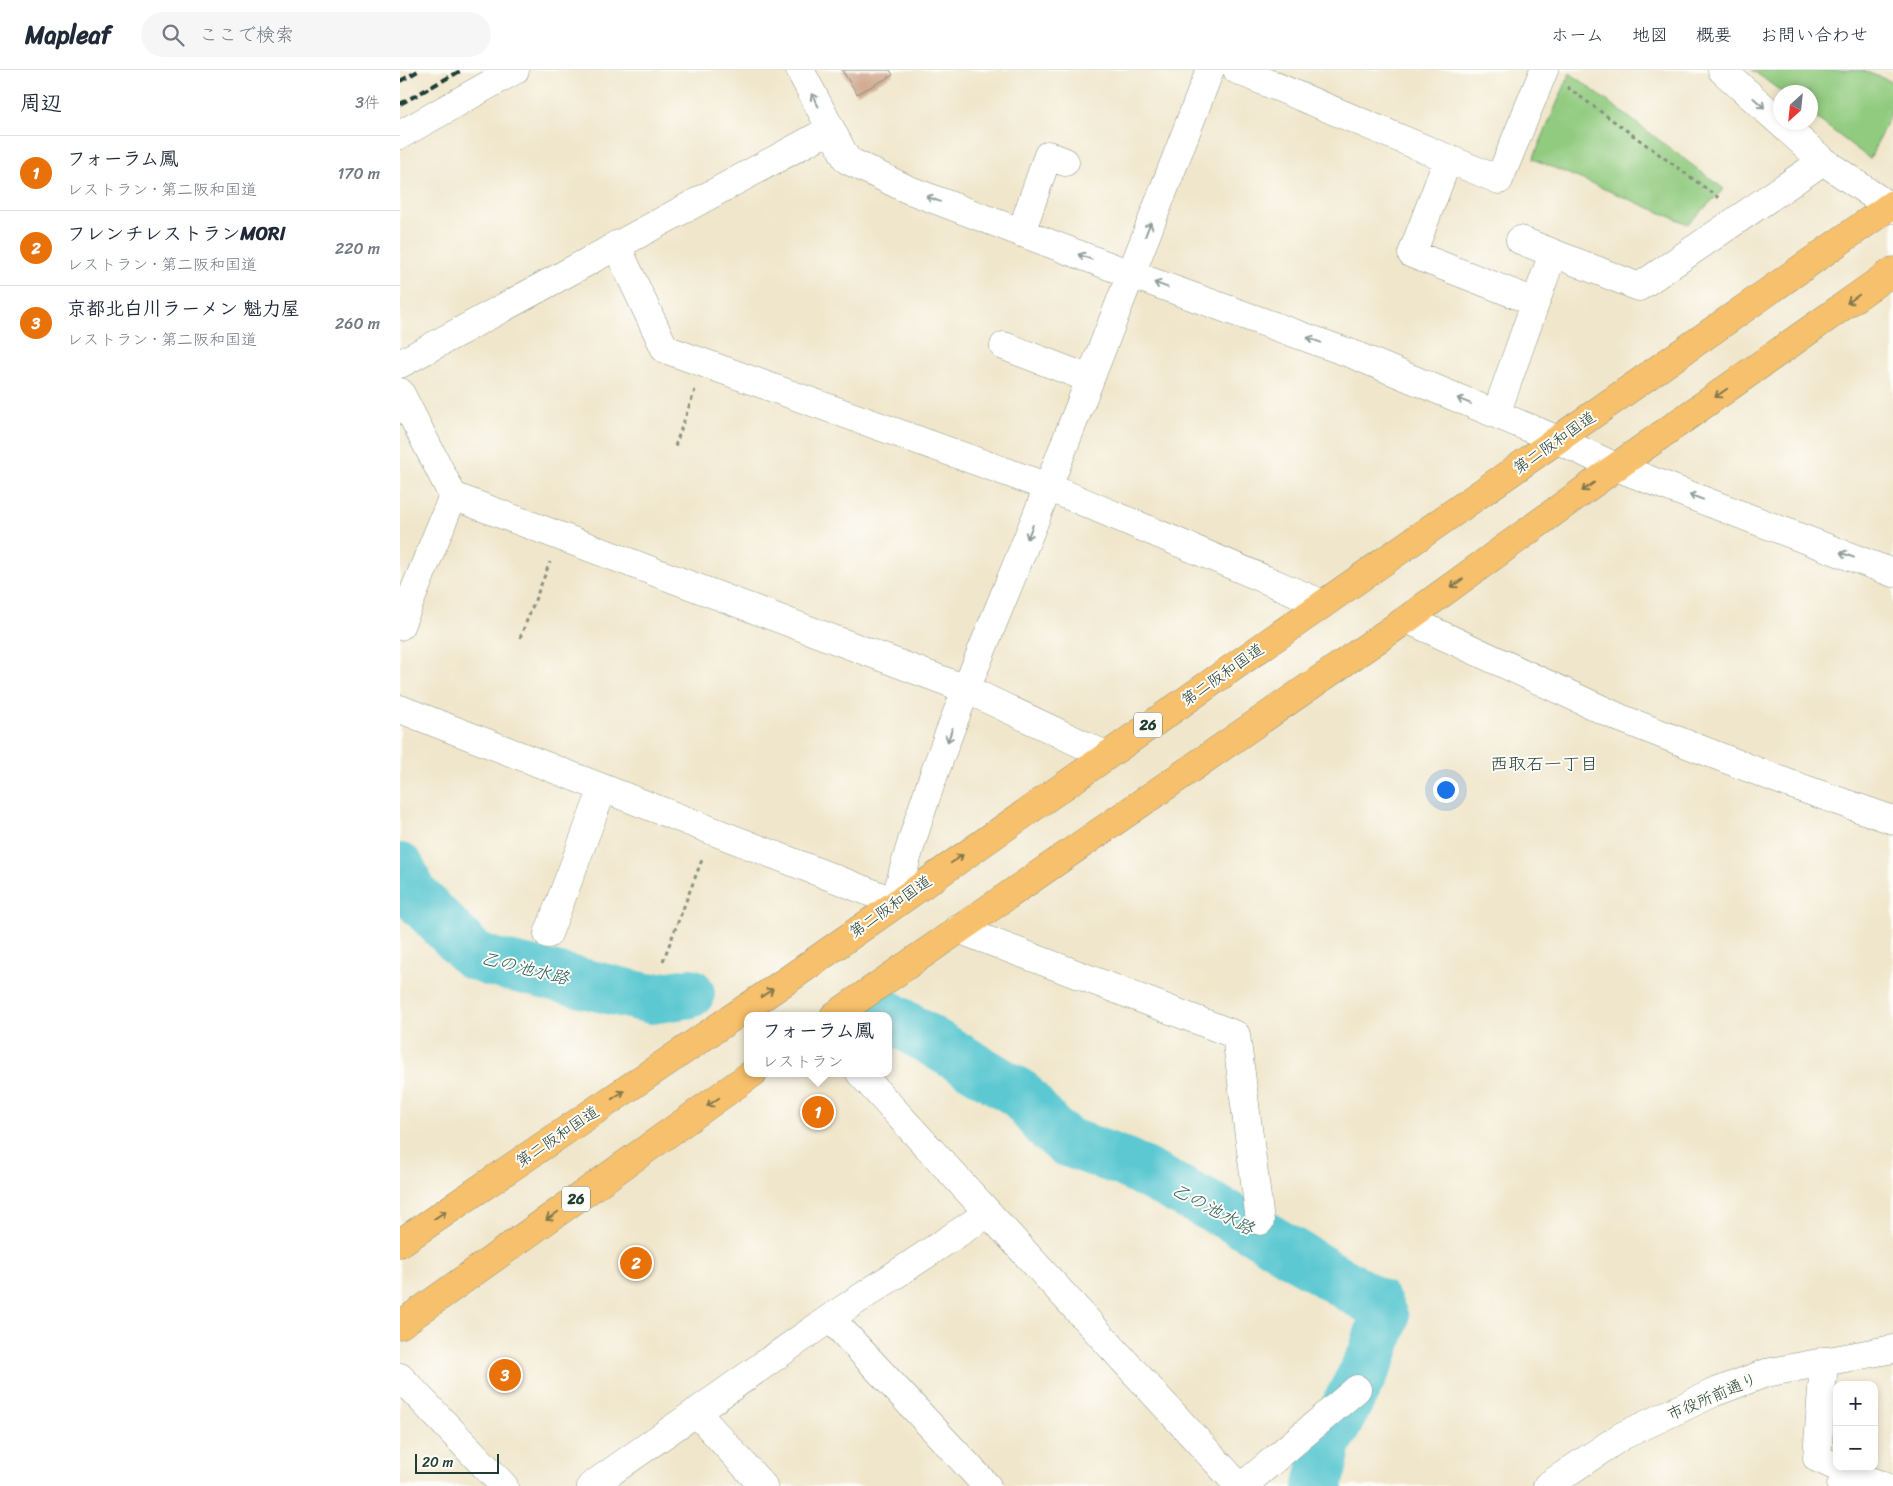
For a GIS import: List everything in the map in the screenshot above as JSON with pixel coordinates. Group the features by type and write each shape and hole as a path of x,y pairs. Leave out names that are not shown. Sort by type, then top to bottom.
{"highway":[{"name":"第二阪和国道","path":"400,1243 780,984 1892,206"},
{"path":"840,1012 1407,619 1616,467 1893,270"},
{"name":"26","path":"400,1325 747,1077"}],"street":[{"path":"400,136 515,70"},
{"path":"800,70 847,160 907,189 1130,274 1352,354 1558,440 1616,467 1893,573"},
{"path":"400,709 895,902 906,860 966,689 1048,487 1210,70"},
{"path":"1237,70 1499,180 1552,76"},
{"path":"1722,70 1823,161 1892,206"},
{"path":"400,364 831,129"},
{"path":"1021,233 1048,155"},
{"path":"1448,159 1412,254 1535,302"},
{"path":"1520,240 1639,287 1823,161"},
{"path":"616,245 665,349 1048,487 1322,604"},
{"path":"1496,414 1553,253"},
{"path":"1004,346 1090,379"},
{"path":"400,392 453,496 966,689 1105,755"},
{"path":"400,626 407,591 453,496"},
{"path":"1407,619 1620,718 1790,784 1893,820"},
{"path":"548,934 602,788"},
{"path":"958,929 1236,1035 1260,1220"},
{"path":"864,1077 987,1214 1241,1486 1356,1389"},
{"path":"591,1486 830,1318 987,1214"},
{"path":"830,1318 987,1486"},
{"name":"市役所前通り","path":"1547,1486 1622,1436 1714,1393 1766,1373 1893,1349"},
{"path":"1824,1361 1817,1458 1846,1480 1883,1486"},
{"path":"400,1377 504,1486"},
{"path":"696,1412 764,1486"}],"path":[{"path":"1552,76 1742,215"},
{"path":"675,446 704,363"},
{"path":"520,638 560,536"},
{"path":"663,961 713,831"}],"green space":[{"path":"1752,70 1861,70 1893,82 1893,107 1870,159 1818,119 1818,85 1773,85"},
{"path":"1570,73 1724,189 1688,224 1533,159"}],"building":[{"path":"842,70 890,70 893,75 857,94"}],"waterway":[{"name":"乙の池水路","path":"400,868 413,894 473,955 491,962 651,999 690,993"},
{"name":"乙の池水路","path":"892,1018 1020,1094 1050,1129 1067,1142 1126,1163 1246,1225 1376,1303 1384,1319 1372,1356 1327,1443 1318,1486"}],"railway":[{"path":"400,81 420,70"},
{"path":"400,104 462,70"}],"place":[{"name":"フォーラム鳳","path":"818,1112"},
{"name":"フレンチレストランMORI","path":"636,1263"},
{"name":"京都北白川ラーメン 魁力屋","path":"505,1375"}],"district":[{"name":"西取石一丁目","path":"1544,764"}]}
